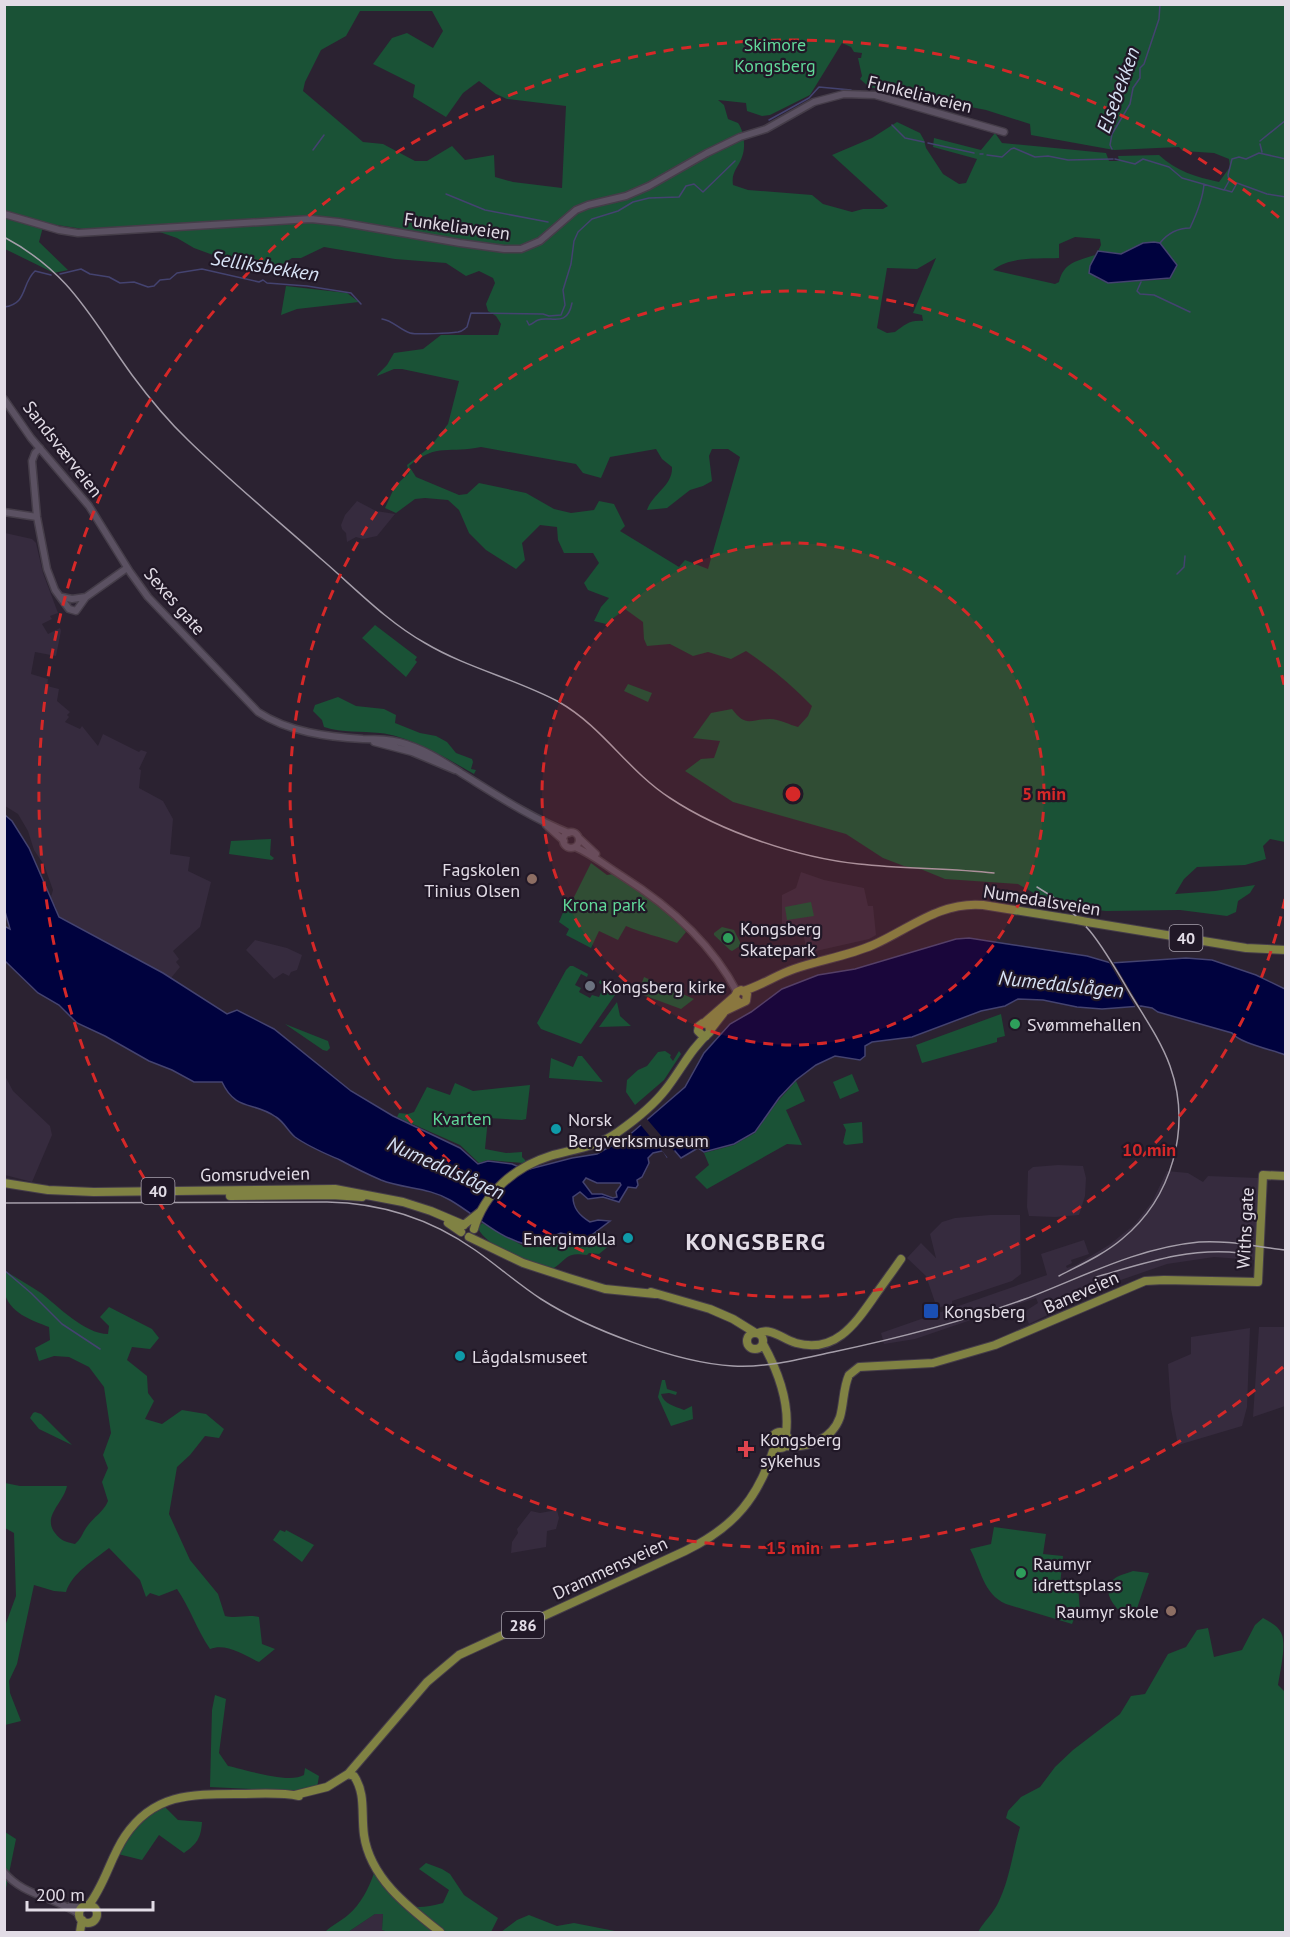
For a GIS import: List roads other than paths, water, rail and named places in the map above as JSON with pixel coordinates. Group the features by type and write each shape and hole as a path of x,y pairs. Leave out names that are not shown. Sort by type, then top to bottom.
{"main road":[{"name":"Numedalsveien","path":"469,1228 500,1185 527,1165 609,1138 651,1105 667,1088 705,1029 741,996 792,970 868,947 931,914 953,907 983,905 1254,950 1286,950"},
{"name":"Withs gate","path":"1258,1282 1263,1175 1286,1176"},
{"name":"Gomsrudveien","path":"4,1186 94,1192 335,1189 369,1194 414,1205 469,1228 485,1243 523,1263 596,1285 628,1287 701,1305 734,1320 760,1337"},
{"path":"747,1340 749,1335 760,1337 774,1334 798,1344 819,1345 832,1341 845,1334 901,1259"},
{"name":"Baneveien","path":"782,1441 802,1446 818,1442 837,1423 846,1380 852,1371 862,1367 933,1363 977,1350 1017,1336 1144,1281 1258,1282"},
{"path":"734,1320 748,1345 771,1360"},
{"path":"754,1349 759,1348 760,1337"},
{"name":"Drammensveien","path":"81,1932 86,1913 114,1854 127,1832 141,1816 163,1803 182,1796 200,1794 295,1795 327,1788 350,1776 436,1674 465,1652 712,1536 746,1504 759,1487 782,1441 784,1401 779,1380 760,1337"},
{"path":"350,1776 361,1791 364,1838 376,1869 396,1893 440,1932"}],"street":[{"name":"Funkeliaveien","path":"6,215 78,233 317,219 460,243 516,249 531,246 540,241 576,210 638,191 721,146 766,129 813,102 836,95 875,95 1005,132"},
{"name":"Sandsværveien","path":"4,399 40,448 97,517"},
{"path":"40,448 32,461 37,517 48,573 55,590 74,604 127,568"},
{"path":"4,512 37,517"},
{"name":"Sexes gate","path":"97,517 127,568 148,597 169,622 258,712 284,725 319,734 365,739 412,752 459,772 543,823"},
{"path":"543,823 575,833 592,852 656,898 683,921 713,955 741,996"},
{"path":"543,823 564,841 568,848 575,848 632,881"},
{"path":"564,841 565,836 569,833"},
{"path":"575,848 579,844 579,838"},
{"path":"4,1872 22,1887 86,1913"}],"water":[{"path":"1143,243 1160,243 1177,265 1170,278 1108,283 1089,273 1098,251 1121,254"},
{"name":"Numedalslågen","path":"5,815 12,821 29,848 59,917 163,973 227,1014 237,1010 274,1029 351,1091 393,1116 460,1148 478,1164 488,1161 512,1164 526,1170 597,1154 627,1137 685,1087 704,1053 730,1024 782,989 818,975 855,969 956,939 969,938 1087,956 1111,963 1186,958 1212,960 1256,975 1285,989 1285,1055 1249,1043 1232,1033 1158,1012 1152,1008 1141,1006 1102,1009 1043,1000 1018,999 1005,1006 981,1011 912,1037 872,1042 865,1046 865,1056 860,1060 835,1056 816,1065 796,1080 779,1098 755,1132 734,1144 704,1152 698,1148 681,1158 675,1151 667,1157 664,1152 666,1150 653,1153 648,1158 649,1163 642,1177 637,1180 636,1188 628,1187 619,1202 603,1197 588,1199 580,1192 573,1197 576,1209 586,1220 590,1222 610,1221 585,1240 561,1233 533,1246 517,1242 497,1232 442,1196 381,1180 311,1147 295,1137 276,1117 233,1098 222,1082 194,1082 77,1023 59,1005 38,993 5,961 4,926 10,929 4,908","holes":["586,1178 597,1183 620,1183 616,1192 617,1197 592,1194 583,1182"]}],"waterway":[{"name":"Elsebekken","path":"1112,149 1110,145 1112,134 1130,104 1133,88 1140,78 1140,68 1144,64 1159,19 1160,4"},
{"path":"769,120 809,98 819,87 851,90"},
{"path":"1260,141 1286,120"},
{"path":"892,125 905,138 924,142"},
{"path":"313,150 324,135"},
{"path":"928,143 974,153"},
{"path":"1260,144 1262,152"},
{"path":"987,155 1002,157 1014,148 1035,157 1048,156 1068,160 1113,159"},
{"path":"1115,159 1135,164 1143,159 1169,167 1182,178 1224,190 1229,181 1228,175 1232,159 1239,157 1246,159 1259,153 1286,159"},
{"path":"382,319 410,333 426,334 462,331 467,327 471,313 561,315 565,305 563,290 571,264 574,241 578,232 592,219 618,211 633,202 649,198 679,197 686,186 694,184 703,192 735,161"},
{"path":"1225,190 1232,192 1237,183 1267,194 1286,197"},
{"path":"1160,243 1173,232 1190,228 1199,206 1204,184"},
{"path":"446,194 485,210 548,222"},
{"name":"Selliksbekken","path":"60,274 81,269 90,274 109,277 120,283 134,282 148,287 154,286 160,280 170,279 177,273 202,269 259,282 263,280 267,283 351,293 361,304"},
{"name":"Selliksbekken","path":"4,307 12,305 21,298 35,271 51,275"},
{"path":"1141,282 1137,291 1140,294 1154,295 1190,312"},
{"path":"527,321 529,325 537,320 562,318 570,311 572,303"},
{"path":"1177,574 1184,567 1185,556"},
{"path":"4,1270 62,1324 100,1349"}],"railway":[{"path":"4,237 27,251 63,281 91,315 145,392 188,440 371,603 411,634 458,660 559,702 589,724 655,787 690,810 736,832 761,842 836,861 876,866 994,873"},
{"path":"1037,887 1068,909 1102,947 1166,1057 1176,1090 1179,1113 1178,1137 1173,1160 1165,1183 1154,1203 1139,1222 1115,1245 1059,1276"},
{"path":"4,1203 327,1202 386,1209 423,1221 458,1239 541,1299 583,1322 660,1351 733,1366 758,1366 796,1360 930,1329 1025,1299 1132,1257 1176,1245 1221,1242 1286,1250"},
{"path":"1096,1277 1185,1254 1240,1253"}],"place":[{"name":"Fagskolen Tinius Olsen","path":"532,879"},
{"name":"Kongsberg Skatepark","path":"728,938"},
{"name":"Kongsberg kirke","path":"590,986"},
{"name":"Svømmehallen","path":"1015,1024"},
{"name":"Norsk Bergverksmuseum","path":"556,1129"},
{"name":"Energimølla","path":"628,1238"},
{"name":"Kongsberg","path":"931,1311"},
{"name":"Lågdalsmuseet","path":"460,1356"},
{"name":"Kongsberg sykehus","path":"746,1449"},
{"name":"Raumyr idrettsplass","path":"1021,1573"},
{"name":"Raumyr skole","path":"1171,1611"}],"district":[{"name":"KONGSBERG","path":"756,1241"}],"park label":[{"name":"Skimore Kongsberg","path":"775,54"},
{"name":"Krona park","path":"604,904"},
{"name":"Kvarten","path":"462,1118"}]}
